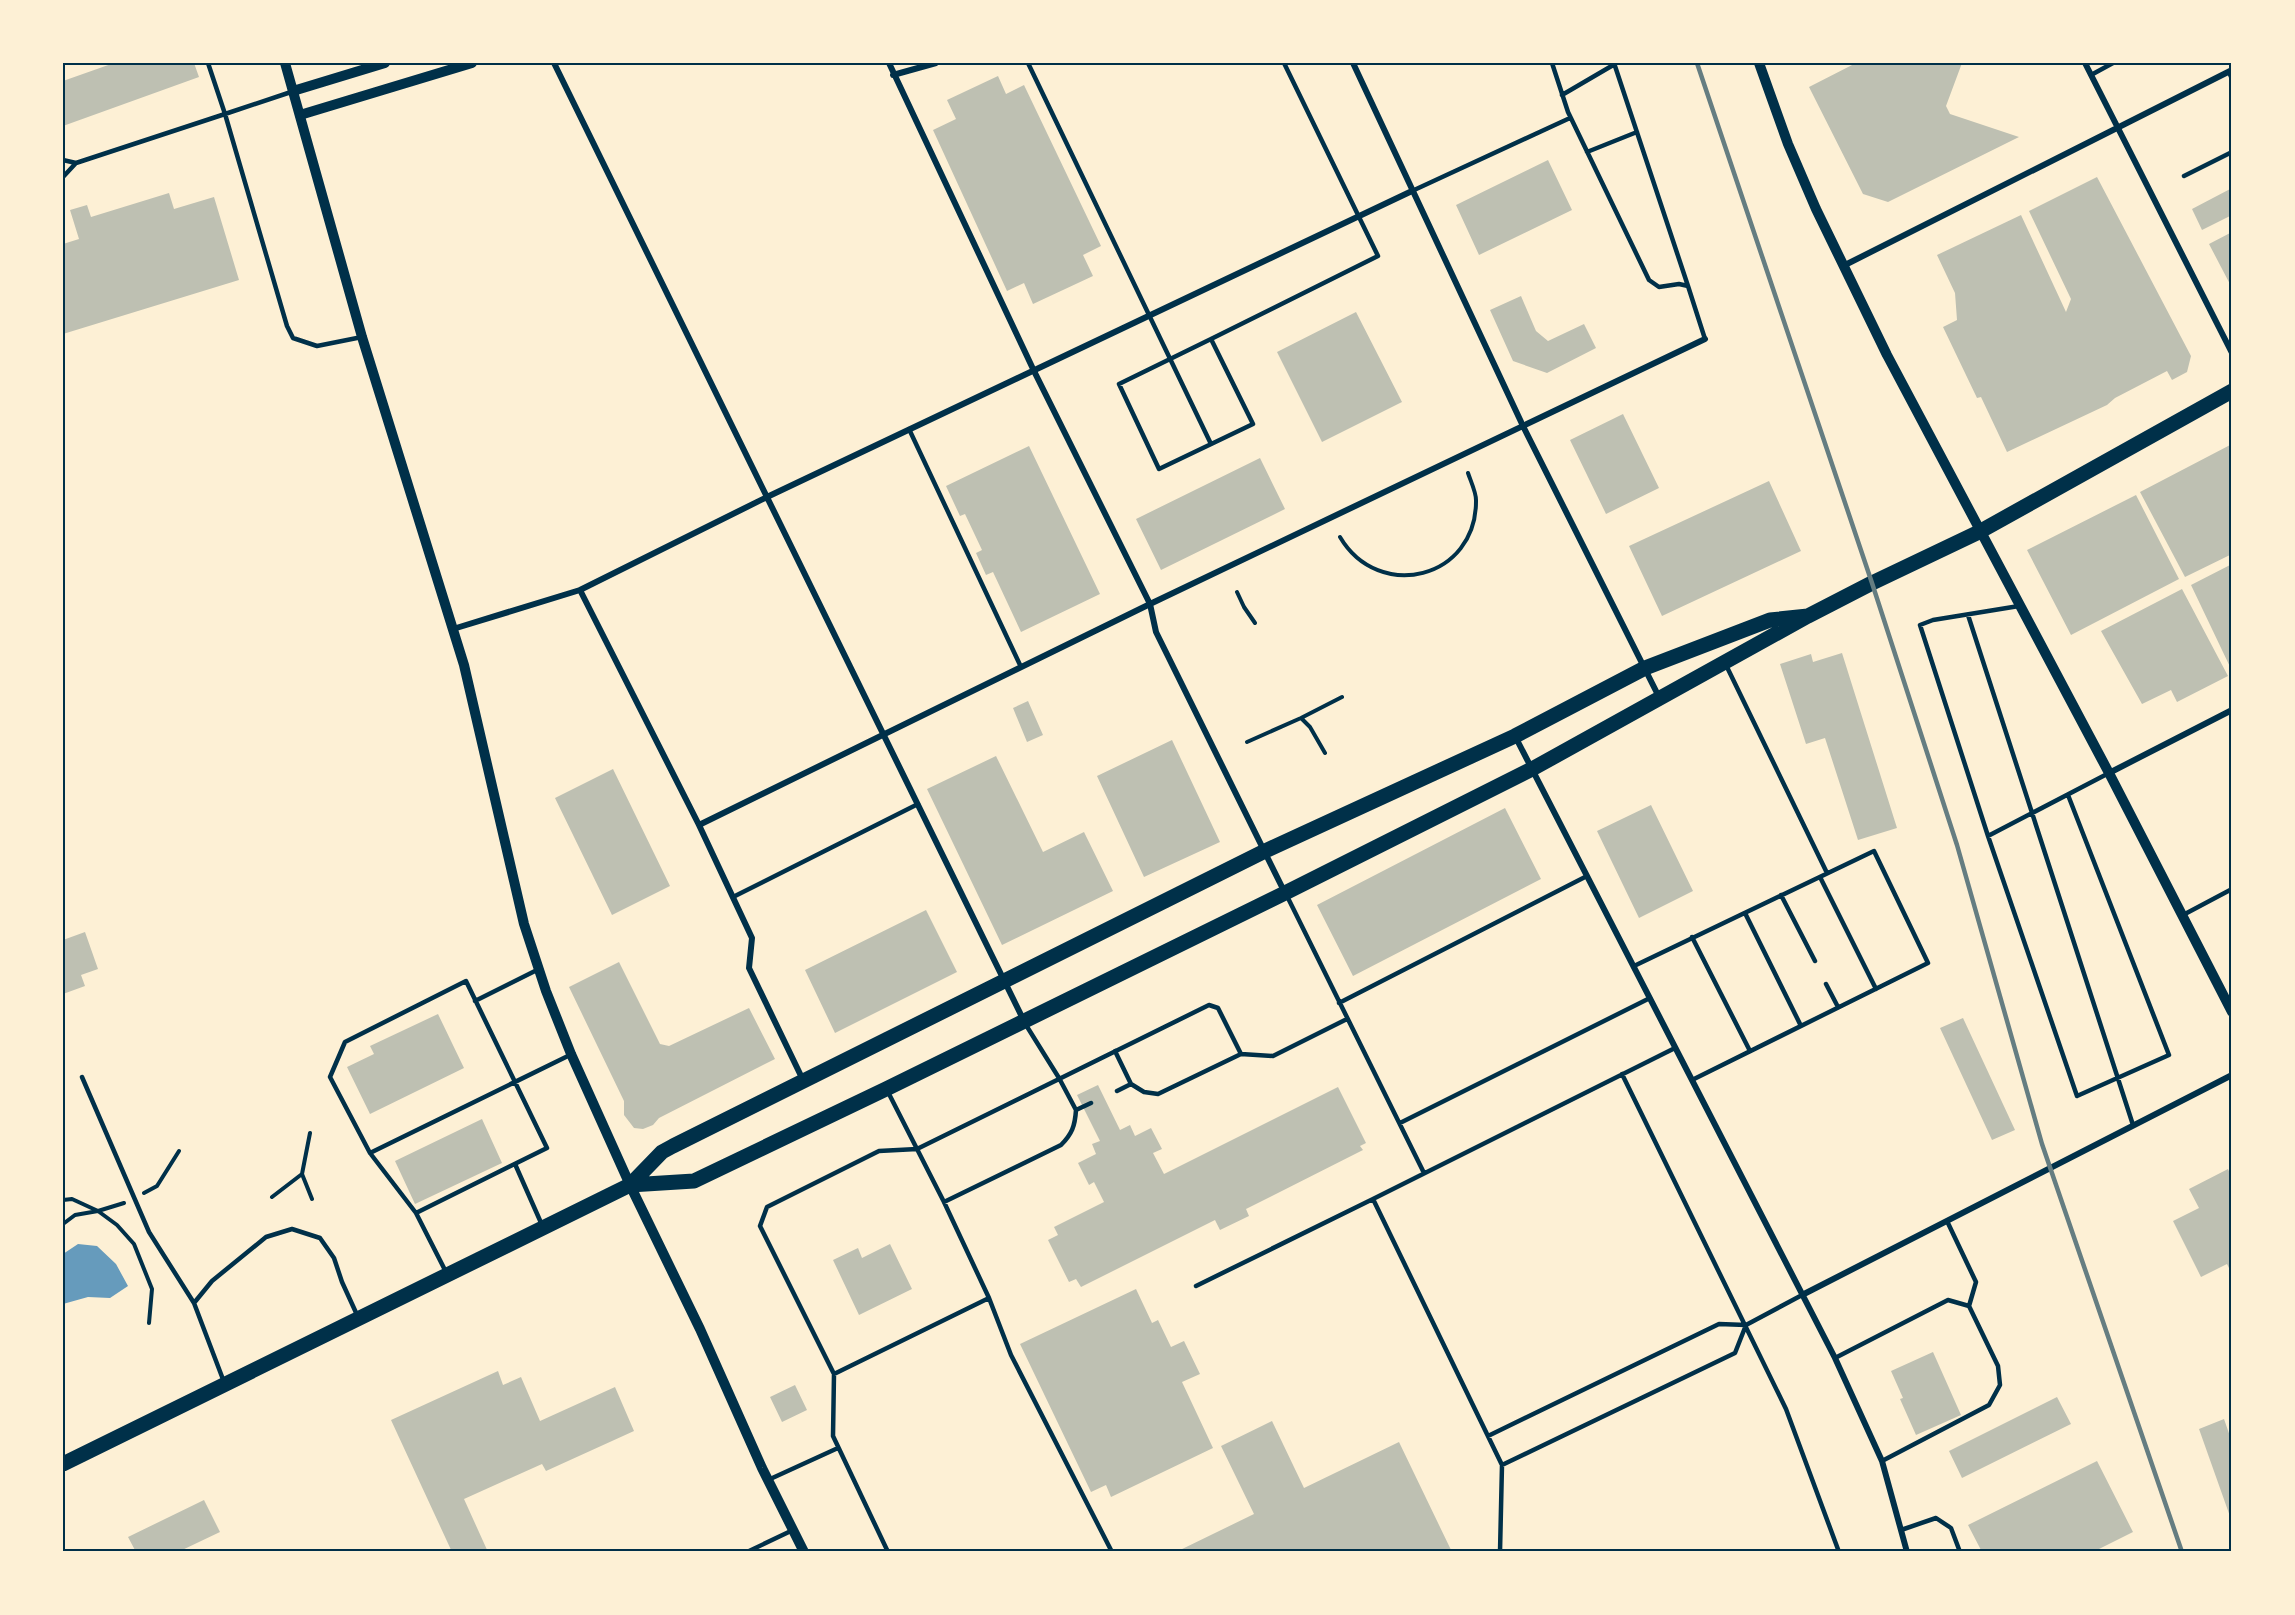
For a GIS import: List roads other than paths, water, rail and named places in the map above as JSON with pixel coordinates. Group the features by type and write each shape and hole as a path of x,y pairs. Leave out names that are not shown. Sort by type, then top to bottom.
{"main road":[{"path":"630,1185 694,1181 1285,893 1532,769 1808,616 1979,532 2232,391"},
{"path":"63,1464 630,1185 667,1149 1265,851 1515,735 1645,668 1770,620 1808,616"}],"street":[{"path":"285,63 363,337 453,629 469,687 524,924 539,970 571,1054 630,1185 804,1552"},
{"path":"293,91 385,63"},
{"path":"300,114 472,63"},
{"path":"554,63 1024,1021"},
{"path":"889,63 1034,371 1150,604 1156,632 1285,893"},
{"path":"893,75 936,63"},
{"path":"1353,63 1523,426 1659,699"},
{"path":"1759,63 1803,180 1843,266 1979,532 2109,773 2232,1012"},
{"path":"2085,63 2232,352"},
{"path":"1843,266 2117,128 2231,74"},
{"path":"453,629 580,590 1007,382 1412,191"},
{"path":"699,825 1150,604 1704,339"},
{"path":"580,590 699,825 752,938 749,968 804,1081"},
{"path":"2109,773 2232,710"},
{"path":"1515,735 1835,1358 1882,1461 1907,1552"},
{"path":"1804,1294 2232,1075"}],"lane":[{"path":"208,63 287,326 293,338 317,346 363,337"},
{"path":"1028,63 1211,444"},
{"path":"1211,339 1253,424 1159,469 1119,384 1378,256 1284,63"},
{"path":"1552,63 1570,118 1649,280 1659,287 1679,284 1688,286"},
{"path":"2091,75 2113,63"},
{"path":"1562,95 1615,64 1704,339"},
{"path":"63,177 76,163 293,91"},
{"path":"1412,191 1570,118"},
{"path":"1587,152 1637,132"},
{"path":"2184,176 2232,152"},
{"path":"63,160 76,163"},
{"path":"909,429 1021,667"},
{"path":"2019,606 1920,625 1988,836 2077,1096 2169,1055 2068,795"},
{"path":"1968,615 2133,1125"},
{"path":"1725,662 1827,873"},
{"path":"1988,836 2109,773"},
{"path":"733,897 918,804"},
{"path":"1634,966 1874,851 1928,963 1692,1080"},
{"path":"1339,1003 1587,876"},
{"path":"1820,877 1876,989"},
{"path":"2183,915 2232,889"},
{"path":"1285,893 1424,1173"},
{"path":"1781,895 1815,961"},
{"path":"1745,913 1801,1026"},
{"path":"1692,937 1750,1051"},
{"path":"475,1001 539,970"},
{"path":"416,1213 547,1148 466,981 345,1042 330,1077 370,1153 416,1213 447,1275"},
{"path":"1826,984 1838,1007"},
{"path":"1400,1123 1650,998"},
{"path":"888,1552 833,1436 834,1374 760,1226 767,1207 879,1152 917,1149 1209,1005 1218,1008 1241,1054"},
{"path":"1115,1051 1131,1084 1144,1092 1158,1094 1241,1054 1273,1056 1347,1019"},
{"path":"944,1202 1061,1144 1071,1135 1076,1110 1024,1021"},
{"path":"1196,1286 1675,1048"},
{"path":"370,1153 571,1054"},
{"path":"1622,1074 1786,1409 1839,1552"},
{"path":"82,1077 149,1232 194,1303 225,1384"},
{"path":"1117,1091 1131,1084"},
{"path":"886,1089 944,1202 989,1298 1011,1355 1112,1552"},
{"path":"1076,1110 1091,1103"},
{"path":"515,1164 543,1228"},
{"path":"1372,1199 1502,1465 1500,1552"},
{"path":"1882,1461 1989,1405 2000,1385 1998,1365 1968,1306 1976,1282 1947,1221"},
{"path":"194,1303 212,1281 266,1237 292,1229 320,1238 334,1258 342,1282 359,1318"},
{"path":"1488,1436 1719,1324 1746,1325 1804,1294"},
{"path":"834,1374 989,1298"},
{"path":"1835,1358 1948,1300 1968,1306"},
{"path":"1502,1465 1735,1353 1746,1325"},
{"path":"768,1480 838,1448"},
{"path":"1901,1530 1936,1518 1952,1528 1960,1552"},
{"path":"747,1552 793,1530"}],"water":[{"path":"78,1244 97,1246 116,1264 128,1286 110,1298 88,1297 63,1304 63,1254"}],"railway":[{"path":"1697,63 1872,583 1957,845 2042,1144 2182,1552"}]}
